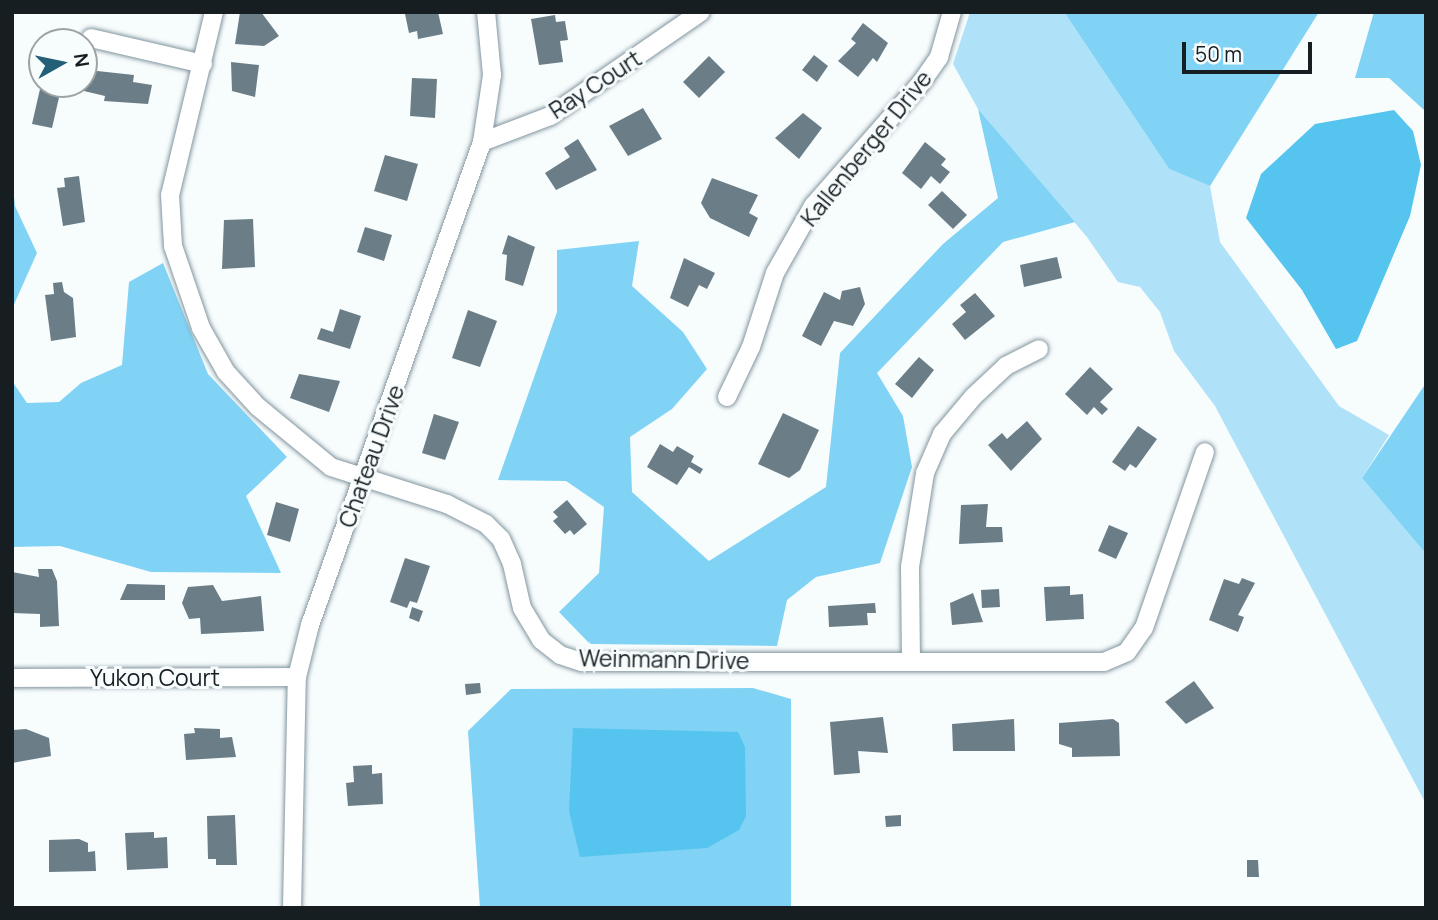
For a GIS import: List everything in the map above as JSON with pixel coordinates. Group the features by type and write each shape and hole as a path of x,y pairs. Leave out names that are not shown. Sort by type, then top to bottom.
{"street":[{"name":"Weinmann Drive","path":"214,12 170,195 173,247 186,290 226,372 258,407 331,467 363,480 447,505 486,524 501,539 512,564 522,608 541,640 560,655 582,662 1104,662 1127,652 1144,628 1205,452"},
{"name":"Chateau Drive","path":"292,908 297,677 310,625 482,142 492,75 486,12"},
{"name":"Ray Court","path":"482,142 550,116 701,12"},
{"name":"Kallenberger Drive","path":"727,397 751,347 775,273 813,206 920,83 939,57 952,12"},
{"path":"98,40 203,64"},
{"path":"911,662 910,567 925,473 942,434 973,397 1006,366 1039,349"},
{"name":"Yukon Court","path":"12,678 297,677"}],"shaded area":[{"path":"970,12 1064,12 1169,169 1210,186 1220,242 1339,406 1389,435 1362,478 1426,554 1426,804 1215,406 1174,351 1160,312 1140,287 1118,282 1087,237 978,109 953,64"},
{"path":"1064,12 1319,12 1210,186 1169,169"},
{"path":"1374,12 1426,12 1426,131 1424,110 1389,78 1355,78"},
{"path":"978,109 1075,222 1003,242 877,373 903,416 912,467 880,563 816,577 787,600 777,646 590,644 559,612 599,573 604,507 566,481 498,480 557,312 557,250 639,241 632,286 683,332 707,369 672,409 630,437 632,492 709,561 826,487 840,353 943,244 998,198"},
{"path":"1394,110 1413,131 1421,165 1410,216 1357,341 1336,349 1302,290 1246,218 1261,174 1315,124"},
{"path":"12,177 15,206 37,253 12,309"},
{"path":"163,263 208,374 287,457 246,496 281,573 151,572 60,546 12,547 12,381 27,403 59,402 81,383 122,365 129,282"},
{"path":"1426,383 1426,554 1362,478"},
{"path":"753,688 791,699 791,908 480,908 468,731 511,689"},
{"path":"573,728 738,732 745,747 746,816 739,830 707,848 580,857 569,811"}],"building":[{"path":"240,12 261,12 279,36 264,46 235,44"},
{"path":"398,12 438,12 443,34 418,39 417,31 409,33 405,14"},
{"path":"555,15 556,22 565,21 568,40 560,41 563,62 539,65 531,19"},
{"path":"863,23 888,43 877,62 873,58 858,77 838,61 856,43 851,39"},
{"path":"814,55 828,66 817,82 802,70"},
{"path":"709,56 725,72 699,98 683,82"},
{"path":"231,62 259,65 255,97 232,91"},
{"path":"98,71 134,75 133,82 152,85 148,104 104,101 105,96 98,94"},
{"path":"412,78 437,79 435,118 410,116"},
{"path":"38,98 59,98 52,128 32,124"},
{"path":"643,108 662,139 628,156 609,126"},
{"path":"803,113 822,128 799,159 775,138"},
{"path":"578,139 597,170 556,190 545,173 570,157 564,148"},
{"path":"925,142 946,159 941,165 950,172 940,184 931,176 921,189 902,173"},
{"path":"385,155 418,164 407,201 374,191"},
{"path":"79,176 85,222 63,226 57,188 65,187 64,178"},
{"path":"712,178 758,195 749,213 758,218 749,237 710,218 701,203"},
{"path":"942,191 967,215 953,229 928,205"},
{"path":"253,219 255,267 222,269 224,220"},
{"path":"365,227 392,235 384,261 357,252"},
{"path":"508,235 535,247 523,286 505,280 507,255 502,254"},
{"path":"1057,257 1062,278 1024,287 1020,265"},
{"path":"684,258 715,273 707,289 699,285 688,307 670,298"},
{"path":"62,282 64,292 73,298 76,337 51,341 45,295 54,294 53,283"},
{"path":"860,287 865,304 853,326 834,321 821,346 802,336 824,292 840,300 842,291"},
{"path":"975,293 995,316 965,340 952,324 966,312 960,305"},
{"path":"340,309 361,316 350,349 317,339 321,328 333,332"},
{"path":"468,310 497,321 480,367 452,358"},
{"path":"919,357 934,370 912,398 895,384"},
{"path":"1090,367 1113,389 1100,402 1108,409 1102,415 1094,407 1087,415 1065,394"},
{"path":"299,374 340,381 329,412 290,398"},
{"path":"783,413 819,430 800,470 789,478 758,464"},
{"path":"434,414 459,422 445,460 422,453"},
{"path":"1027,421 1042,439 1011,471 988,445 1002,433 1007,439"},
{"path":"1138,426 1157,439 1136,468 1130,464 1125,471 1112,462"},
{"path":"660,444 673,452 677,446 694,456 691,462 703,469 700,474 689,467 677,485 647,467"},
{"path":"567,500 587,524 574,535 570,530 565,534 553,521 558,517 553,512"},
{"path":"276,502 299,509 290,542 267,535"},
{"path":"988,504 986,527 1002,527 1003,542 959,544 961,505"},
{"path":"1109,525 1128,533 1116,559 1098,551"},
{"path":"405,558 430,566 417,603 410,601 407,608 390,602"},
{"path":"38,569 52,569 57,581 59,626 40,627 40,614 12,613 12,572 39,577"},
{"path":"1242,578 1255,583 1238,615 1244,617 1238,632 1209,620 1224,579 1239,584"},
{"path":"127,584 165,585 165,600 120,600"},
{"path":"213,585 222,601 261,596 264,631 201,634 200,618 189,619 182,603 188,587"},
{"path":"1070,586 1070,595 1083,594 1084,619 1046,621 1044,587"},
{"path":"999,589 1000,607 982,608 981,590"},
{"path":"973,593 983,622 952,625 950,603"},
{"path":"875,603 876,613 867,613 868,625 829,627 828,606"},
{"path":"412,607 423,611 419,622 409,618"},
{"path":"1194,681 1214,708 1186,724 1165,702"},
{"path":"480,683 481,693 466,695 465,684"},
{"path":"883,717 888,753 858,751 860,773 834,775 830,722"},
{"path":"1014,719 1015,751 953,751 952,724"},
{"path":"1113,719 1119,723 1120,756 1072,757 1072,748 1059,744 1059,723"},
{"path":"194,728 220,729 220,738 232,737 236,757 186,760 184,734 195,733"},
{"path":"26,729 49,738 51,756 12,763 13,730"},
{"path":"372,765 372,774 382,773 383,804 348,806 346,783 354,782 353,766"},
{"path":"235,815 237,865 216,865 216,859 208,859 207,816"},
{"path":"901,815 901,826 886,827 885,816"},
{"path":"154,832 154,838 167,837 168,868 127,870 125,833"},
{"path":"79,839 88,843 88,852 95,851 96,871 49,872 49,840"},
{"path":"1247,860 1258,860 1259,877 1247,877"}]}
